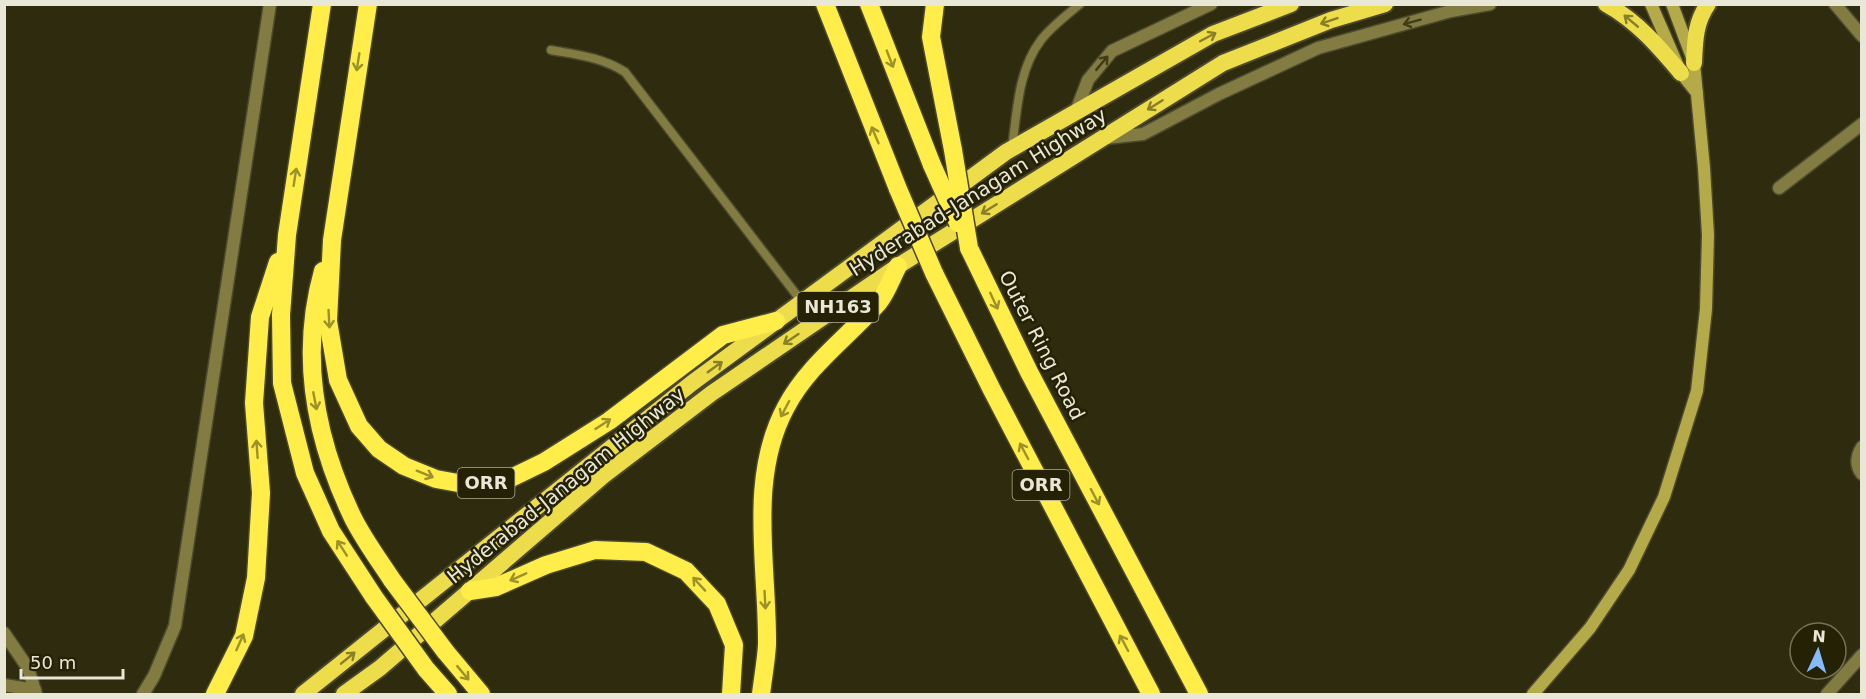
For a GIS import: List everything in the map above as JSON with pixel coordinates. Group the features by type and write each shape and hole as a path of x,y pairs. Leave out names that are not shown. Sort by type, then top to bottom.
{"highway":[{"path":"322,4 287,235 281,315 282,383 305,473 331,531 374,597 426,669 448,694"},
{"name":"ORR","path":"368,4 332,240 310,327 312,385 326,454 354,520 392,580 445,651 481,694"},
{"name":"ORR","path":"825,4 898,189 934,273 997,401 1151,694"},
{"name":"Outer Ring Road","path":"869,4 932,165 969,248 1029,372 1199,694"},
{"path":"935,4 931,37 969,248"},
{"name":"Hyderabad-Janagam Highway","path":"303,694 692,383 1012,149 1213,34 1291,4"},
{"name":"Hyderabad-Janagam Highway","path":"344,694 380,668 603,476 712,393 898,266 1223,63 1331,20 1386,4"},
{"path":"1606,4 1624,15 1649,36 1681,74"},
{"path":"1694,63 1695,36 1700,17 1708,4"},
{"path":"215,694 244,636 256,578 261,493 254,403 260,317 287,235"},
{"name":"ORR","path":"332,240 328,321 338,380 359,426 379,449 404,466 436,479 469,484 507,480 544,462 609,421 723,335 776,321"},
{"path":"761,694 767,646 762,547 764,491 765,469 772,436 786,406 806,377 835,344 880,300 898,266"},
{"path":"470,591 496,586 595,550 646,552 686,571 717,604 734,645 731,694"}],"main road":[{"path":"1651,4 1681,74 1698,93"},
{"path":"1533,694 1590,628 1629,570 1664,497 1697,391 1706,309 1708,235 1694,63 1672,4"}],"street":[{"path":"143,694 154,676 175,626 270,4"},
{"path":"1075,114 1088,80 1112,51 1211,4"},
{"path":"1102,138 1143,134 1219,94 1318,48 1451,11 1490,4"},
{"path":"1835,4 1862,36"},
{"path":"1779,188 1862,124"},
{"path":"1862,447 1857,456 1857,464 1862,474"},
{"path":"6,637 28,668 36,692"},
{"path":"1827,694 1862,655"},
{"path":"4,685 36,692"}],"lane":[{"path":"1012,149 1020,88 1034,52 1041,40 1080,4"},
{"path":"551,50 609,62 625,72 802,302"}]}
